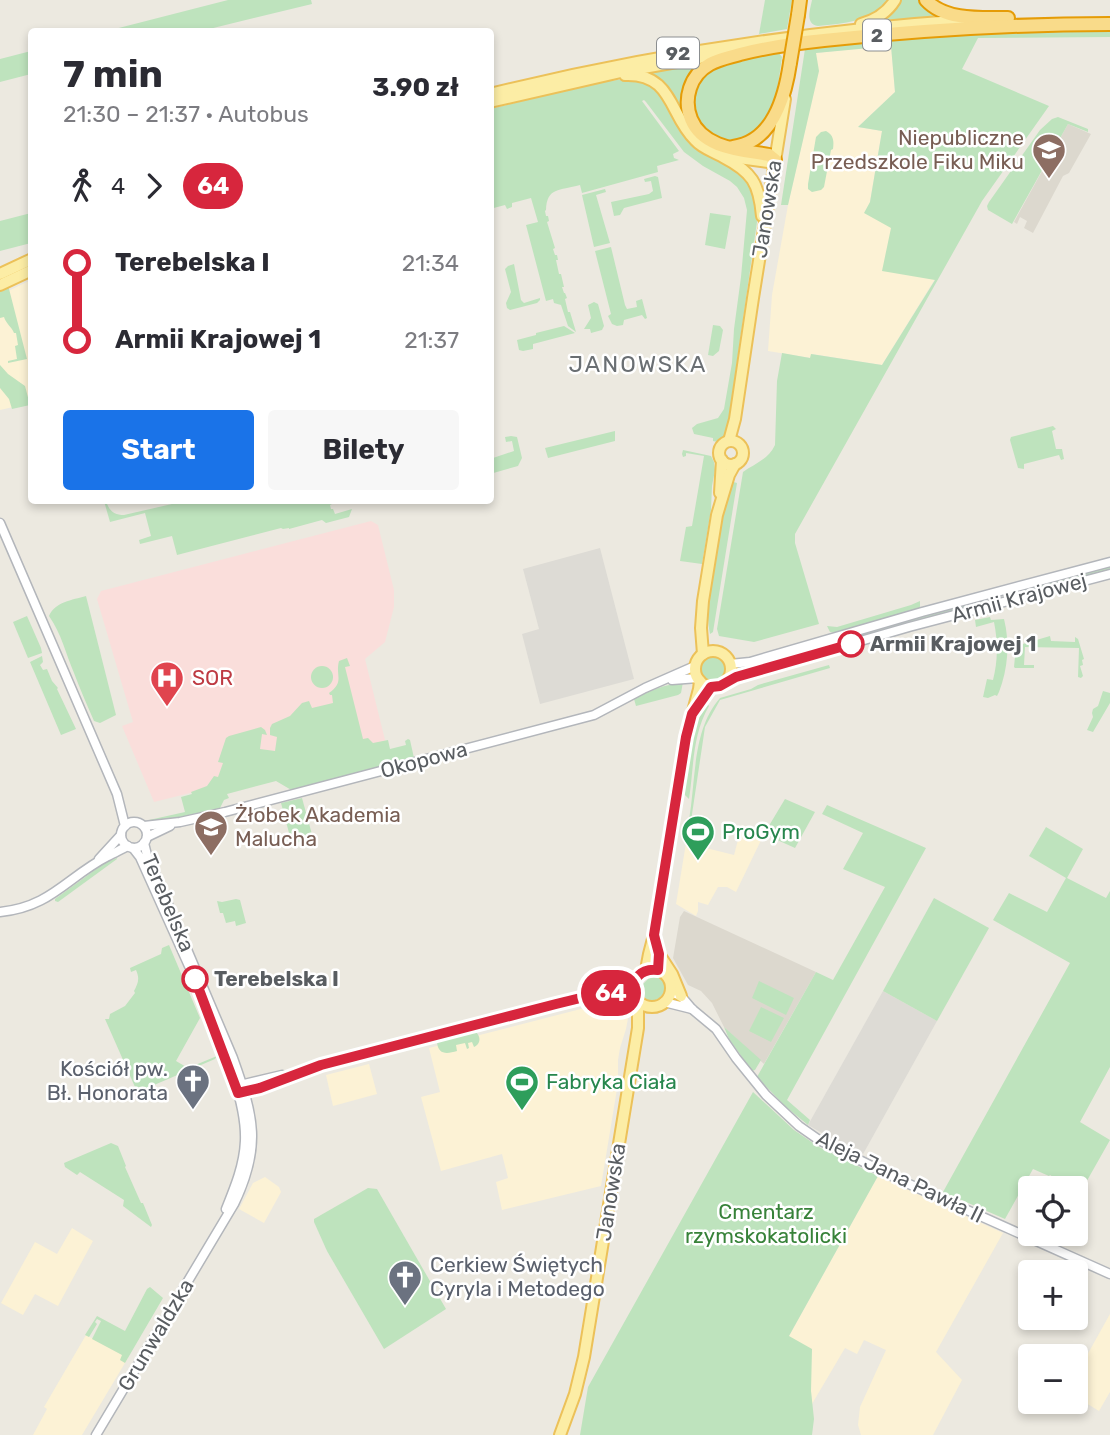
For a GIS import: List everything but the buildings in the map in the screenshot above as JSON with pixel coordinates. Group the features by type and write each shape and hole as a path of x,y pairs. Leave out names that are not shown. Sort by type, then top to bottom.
{"highway":[{"name":"Janowska","path":"787,82 801,0"},
{"path":"926,0 946,14 1005,18 1110,16"},
{"name":"2","path":"767,47 959,28 1110,24"},
{"path":"767,47 715,61 699,73 691,84 688,103 694,125 702,135 725,151 769,155 775,160"},
{"path":"725,151 751,142 766,131 774,118 787,82"}],"main road":[{"path":"825,32 875,20 890,8 895,0"},
{"name":"92","path":"494,93 668,55 825,32 1005,18"},
{"name":"92","path":"494,101 580,80 767,47"},
{"path":"580,80 629,75 641,76 659,85 691,136 706,149 725,151 755,182 761,202 762,236"},
{"name":"Janowska","path":"732,442 787,82"},
{"path":"0,274 28,261"},
{"path":"0,285 28,272"},
{"path":"719,506 729,475 742,453 740,445 732,442 720,448 719,454 728,464 735,464"},
{"path":"708,653 701,628 719,506 722,460"},
{"path":"652,970 649,954 692,714 697,661 708,653 724,655 730,664 731,674 720,686 711,687 697,675"},
{"path":"692,714 711,687"},
{"path":"654,935 659,954 672,974 681,996"},
{"path":"652,970 659,954"},
{"path":"652,970 668,978 670,992 664,1002 650,1006 636,998 633,988 635,979 642,972 652,970"},
{"name":"Janowska","path":"560,1435 575,1394 584,1357 638,1028 636,998"},
{"name":"Janowska","path":"638,1028 650,1006"}],"street":[{"path":"0,523 117,794 125,825 121,835 97,861 41,901 0,912"},
{"name":"Armii Krajowej","path":"730,664 750,662 922,612 1110,562"},
{"name":"Armii Krajowej","path":"727,681 909,627 1110,574"},
{"name":"Okopowa","path":"141,824 180,822 225,812 594,715 662,681 697,675"},
{"path":"97,861 131,847 139,847 146,840 141,824 129,813 117,794"},
{"path":"125,825 132,822 141,824"},
{"name":"Okopowa","path":"146,840 180,822"},
{"path":"121,835 123,842 131,847"},
{"name":"Terebelska","path":"146,840 147,855 219,1024 251,1121"},
{"name":"Terebelska","path":"131,847 141,857 240,1089 245,1134 243,1159 215,1234"},
{"path":"240,1089 260,1088 332,1062 605,992 635,979"},
{"path":"605,992 636,998"},
{"name":"Aleja Jana Pawła II","path":"670,992 681,996 716,1029 766,1095 818,1140 900,1180 1110,1274"},
{"name":"Aleja Jana Pawła II","path":"664,1002 692,1009"},
{"path":"240,1089 305,1071"},
{"name":"Terebelska","path":"215,1234 234,1204 248,1172 253,1143 252,1102 254,1094 260,1088"},
{"name":"Grunwaldzka","path":"96,1435 215,1234"}],"shaded area":[{"path":"891,45 895,92 858,127 882,131 870,202 935,279 882,365 812,354 811,358 768,351 772,295 788,205 809,112 816,53"},
{"name":"Niepubliczne Przedszkole Fiku Miku","path":"1068,124 1091,134 1069,173 1063,176 1033,233 1024,228 1027,221 1020,217 1017,224 1014,222"},
{"path":"28,281 28,404 0,410 0,295"},
{"path":"371,521 378,525 394,590 394,607 385,642 365,659 386,744 154,802 122,726 133,722 97,599 101,591"},
{"path":"600,548 634,679 540,704 522,634 539,629 523,569"},
{"path":"742,825 764,834 736,892 727,887 718,887 708,905 698,902 696,916 676,904 686,843 734,855"},
{"path":"684,911 816,972 764,1064 724,1027 712,1003 701,991 688,985 673,958 680,917"},
{"path":"883,991 937,1021 862,1156 808,1125"},
{"path":"608,1002 623,1003 629,1013 618,1060 618,1083 601,1186 502,1210 496,1182 508,1178 502,1154 441,1171 421,1097 440,1092 429,1048"},
{"path":"369,1064 377,1094 333,1106 326,1075"},
{"path":"878,1176 1003,1233 936,1352 962,1380 933,1435 861,1435 858,1425 860,1407 886,1350 864,1340 857,1354 845,1348 812,1404 811,1391 789,1336"},
{"path":"265,1177 279,1187 281,1192 264,1223 239,1209 253,1183"},
{"path":"72,1228 93,1241 58,1306 35,1294 23,1315 1,1303 35,1242 57,1254"},
{"path":"1110,1314 1110,1392 1099,1411 1088,1404 1088,1353"},
{"path":"86,1335 128,1358 82,1435 33,1435 47,1409 44,1407"}],"green space":[{"path":"228,0 311,0 312,4 213,28 119,28"},
{"path":"765,0 792,0 787,29 759,34"},
{"path":"812,0 887,0 865,18 818,26 810,20"},
{"path":"898,0 921,0 947,18 876,24"},
{"path":"1110,27 1110,37 978,38 962,69 1049,106 982,201 795,534 795,543 819,624 754,642 719,636 717,629 743,472 765,458 775,445 777,381 782,353 810,358 811,354 882,365 935,280 882,271 891,228 864,213 870,202 882,131 858,127 895,92 891,46 816,53 819,71 788,205 781,205 805,49 1001,30"},
{"path":"28,52 28,75 0,82 0,59"},
{"path":"779,53 782,57 779,81 770,113 761,127 745,138 727,140 706,130 695,108 695,96 707,73 731,61"},
{"path":"711,59 689,81 698,139 671,93 638,71"},
{"path":"625,79 645,82 654,87 750,181 758,213 757,222 727,431 721,441 694,434 692,428 718,418 724,409 732,363 747,210 737,187 684,152 646,102 642,101 679,151 673,154 674,158 679,160 657,166 658,172 582,193 580,185 560,189 549,197 547,203 545,211 555,248 553,249 557,255 568,312 576,332 568,326 561,305 554,303 553,299 546,301 526,225 538,222 531,198 512,203 512,207 507,209 505,205 494,208 494,108 601,82"},
{"path":"1058,117 1088,129 1088,132 1068,124 1012,224 988,210 987,206 1040,130"},
{"path":"826,131 832,137 833,149 824,187 812,192 808,189 808,184 816,137"},
{"path":"658,177 662,198 624,208 620,215 614,216 611,202 649,194 653,191 651,181 645,182 644,179"},
{"path":"605,189 606,192 596,195 610,243 594,247 582,195"},
{"path":"710,213 731,216 725,249 705,245"},
{"path":"28,214 28,244 0,251 0,221"},
{"path":"611,247 625,305 627,309 637,307 636,301 642,299 647,318 645,319 642,315 624,320 623,325 617,326 612,324 608,316 611,314 595,251"},
{"path":"514,264 521,300 524,303 540,300 510,310 506,303 511,292 505,269"},
{"path":"8,285 27,359 8,363 17,359 15,346 18,345 16,333 4,317 0,318 0,289"},
{"path":"594,302 598,304 604,326 602,330 591,333 590,329 584,329 591,318 588,305"},
{"path":"713,325 720,326 723,330 719,351 713,356 708,355"},
{"path":"564,326 575,333 533,344 533,349 519,350 517,340"},
{"path":"0,365 25,386 28,405 12,409 9,399 0,388"},
{"path":"1053,426 1056,429 1052,431 1056,449 1062,449 1064,459 1061,460 1059,455 1024,464 1024,469 1018,468 1011,437"},
{"path":"615,431 615,441 548,458 545,448"},
{"path":"505,437 517,437 522,458 518,466 494,473 494,458 514,451 512,441 506,442"},
{"path":"683,450 711,456 714,462 711,510 702,564 680,561 686,527 692,526 704,456 686,453 683,457"},
{"path":"730,481 737,483 713,632 710,634 709,598"},
{"path":"105,504 117,514 124,515 172,504 332,504 331,509 335,514 352,509 349,517 326,523 322,520 289,529 281,528 177,555 172,536 140,544 139,540 151,536 145,513 110,522"},
{"path":"1110,566 1110,570 1021,593 1020,590"},
{"path":"86,596 116,715 100,723 94,721 49,616 60,605"},
{"path":"985,599 986,603 839,643 838,640"},
{"path":"920,601 920,607 916,610 836,633 830,632 827,626 837,627"},
{"path":"27,616 42,653 28,658 13,622"},
{"path":"990,617 991,620 1004,619 1007,647 1006,665 999,692 997,696 988,698 983,697 987,679 993,680 997,651 994,622 976,627 975,620"},
{"path":"1050,636 1051,641 1075,642 1075,637 1078,639 1084,659 1083,665 1080,666 1083,676 1081,678 1078,677 1079,648 1025,647 1024,665 1034,665 1034,668 1014,667 1016,646"},
{"path":"42,656 43,662 40,665 43,670 47,669 58,688 76,729 61,735 30,662"},
{"path":"713,656 722,660 726,669 722,678 713,682 704,678 700,669 704,660"},
{"path":"347,658 350,666 345,667 363,739 368,738 373,743 388,740 390,749 406,745 405,741 408,739 414,758 293,791 276,781 227,794 229,798 224,800 219,810 157,823 149,820 185,812 181,797 207,786 214,776 218,777 223,763 218,762 229,736 261,727 267,735 262,734 260,749 275,751 277,737 270,735 272,724 290,716 302,703 309,701 312,708 333,703 329,693 338,682 339,661"},
{"path":"829,665 830,668 720,700 705,727 691,821 689,820 700,740 704,725 720,698"},
{"path":"322,666 330,669 333,677 330,685 322,688 314,685 311,677 314,669"},
{"path":"683,682 678,695 636,706 634,699 658,688"},
{"path":"1103,691 1110,693 1110,703 1093,732 1087,730 1093,717 1093,709 1098,706"},
{"path":"706,702 709,706 699,728 694,751 689,799 684,794 691,747"},
{"path":"302,798 313,838 292,844 281,803"},
{"path":"785,799 815,812 795,848 764,834"},
{"path":"827,805 926,848 787,1100 810,1120 808,1125 757,1077 816,972 833,980 885,887 843,869 863,833 822,814"},
{"path":"1046,827 1083,849 1067,878 1106,898 1110,891 1110,1067 1080,1122 1110,1140 1088,1179 1088,1176 1049,1176 1033,1169 1029,1176 1018,1176 1018,1196 1005,1219 943,1192 1070,963 993,920 1009,893 1047,912 1066,878 1029,856"},
{"path":"117,858 58,902 55,901 106,862"},
{"path":"934,898 989,928 937,1021 883,991"},
{"path":"240,900 246,923 236,926 235,921 226,923 217,901"},
{"path":"169,945 200,1018 176,1061 188,1068 217,1056 140,1091 135,1087 105,1019 109,1019 110,1014 125,1006 135,993 138,976 136,970 131,972 130,968 161,954 162,948"},
{"path":"649,972 659,977 665,985 663,993 654,1001 647,1000 641,993 641,986 648,979"},
{"path":"759,981 794,998 786,1015 752,998"},
{"path":"761,1007 784,1018 771,1042 749,1031"},
{"path":"724,1027 761,1060 755,1070 752,1071 729,1039"},
{"path":"472,1029 479,1038 479,1043 474,1047 472,1042 468,1043 467,1049 465,1043 456,1045 457,1051 453,1052 447,1053 439,1049 437,1042 441,1037"},
{"name":"Cmentarz rzymskokatolicki","path":"753,1092 794,1130 819,1147 878,1176 789,1336 812,1349 812,1435 580,1435 588,1387"},
{"path":"111,1143 118,1146 151,1227 123,1206 124,1200 80,1172 77,1175 65,1167 64,1163"},
{"path":"368,1188 377,1189 446,1309 384,1349 327,1251 314,1222 314,1219"},
{"path":"150,1287 163,1298 125,1363 120,1360 122,1355 92,1339 101,1321 97,1319 89,1337 85,1335 97,1316 125,1331"}],"bus line":[{"name":"64","path":"195,979 238,1093 260,1088 321,1065 605,992 635,996 633,985 638,975 646,970 658,970 659,954 654,935 692,714 711,687 720,686 736,677 851,644"}],"place":[{"name":"Niepubliczne Przedszkole Fiku Miku","path":"1049,180"},
{"name":"Armii Krajowej 1","path":"851,644"},
{"name":"SOR","path":"167,708"},
{"name":"Żłobek Akademia Malucha","path":"211,857"},
{"name":"ProGym","path":"698,862"},
{"name":"Terebelska I","path":"195,979"},
{"name":"Kościół pw. Bł. Honorata","path":"193,1111"},
{"name":"Fabryka Ciała","path":"522,1112"},
{"name":"Cerkiew Świętych Cyryla i Metodego","path":"405,1307"}],"district":[{"name":"JANOWSKA","path":"638,364"}]}
